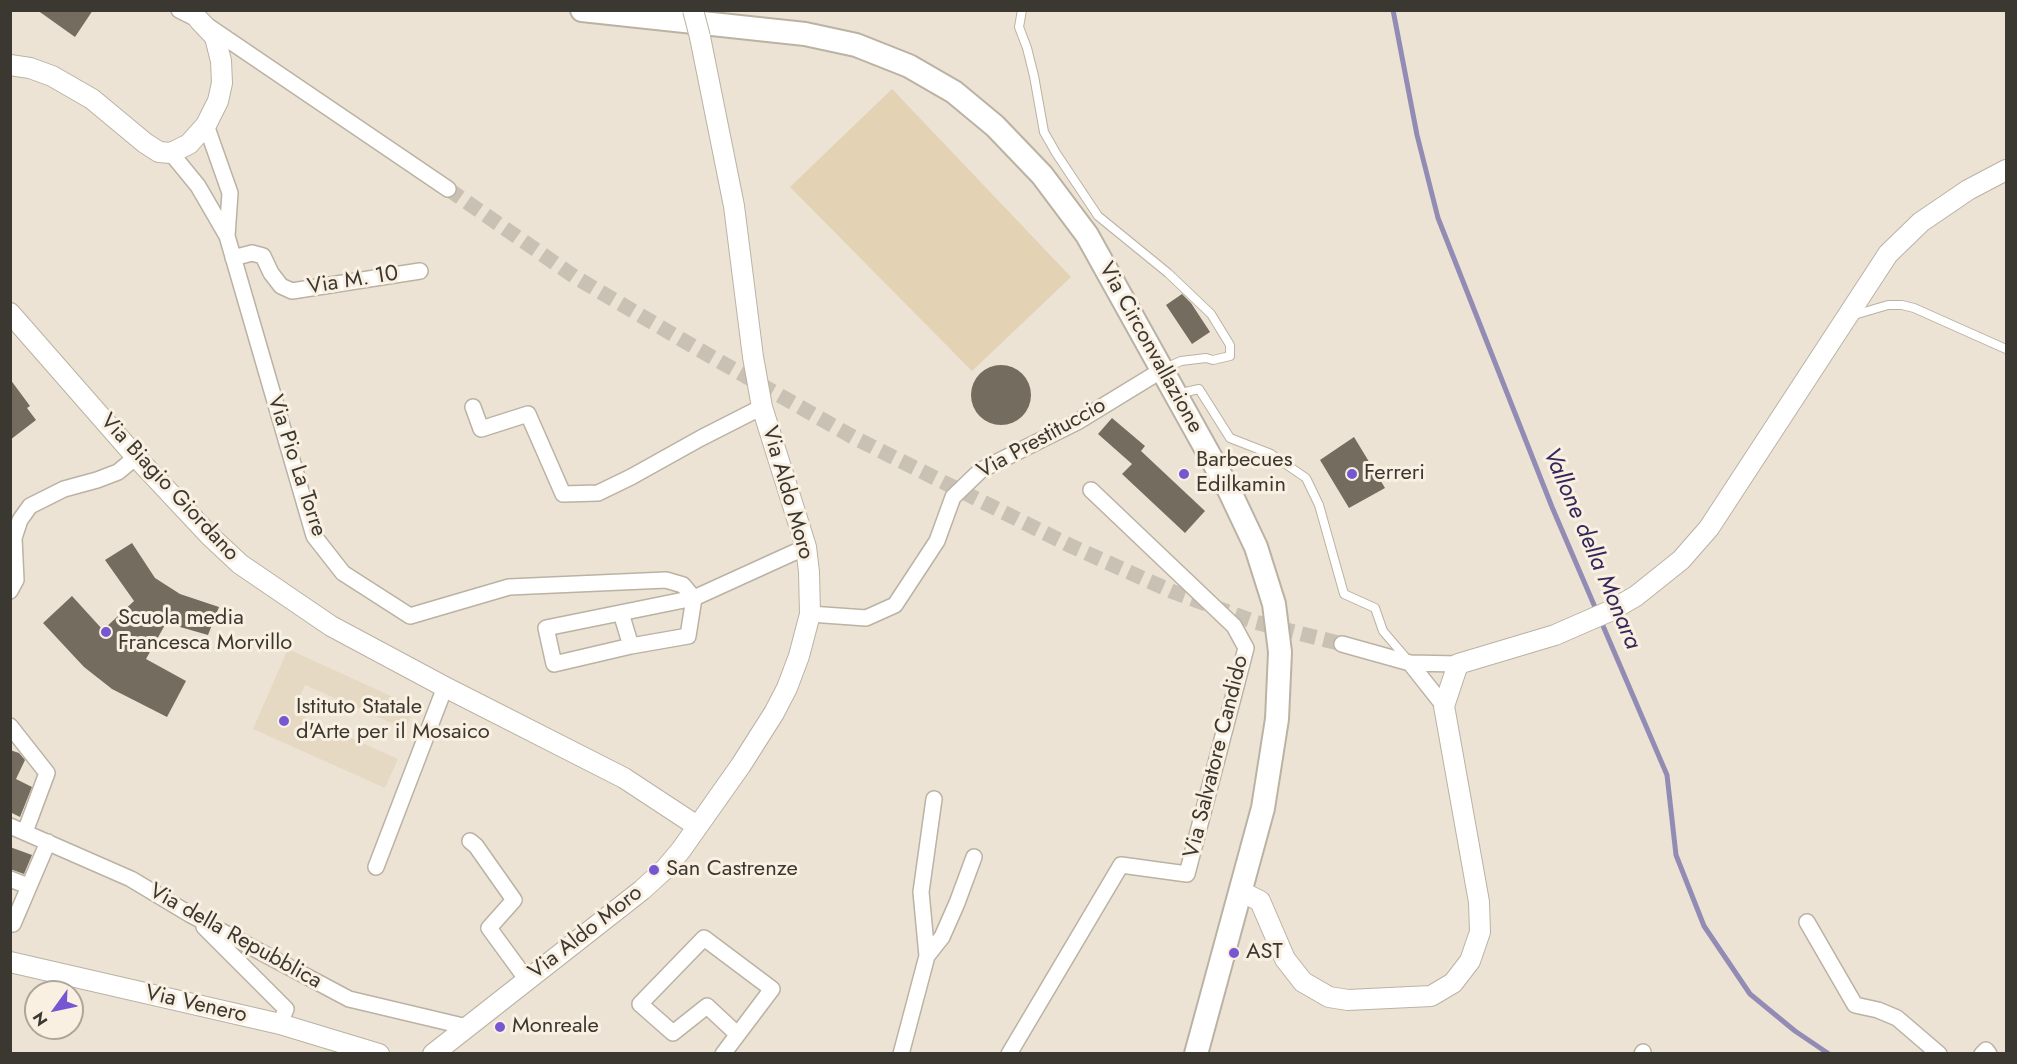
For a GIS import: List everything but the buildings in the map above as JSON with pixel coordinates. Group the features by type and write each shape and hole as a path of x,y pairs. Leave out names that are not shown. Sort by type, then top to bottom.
{"main road":[{"name":"Via Circonvallazione","path":"582,10 805,34 856,45 909,66 954,92 996,126 1042,175 1087,236 1230,492 1256,547 1274,604 1279,642 1277,718 1263,808 1196,1053"}],"street":[{"path":"179,10 200,14 448,189"},
{"name":"Via Aldo Moro","path":"433,1053 665,869 741,765 778,705 799,656 810,614 811,594 806,547 762,407 753,357 734,206 693,10"},
{"path":"10,65 30,68 52,76 92,99 145,143 159,152 171,153 189,144 206,124 218,101 222,83 221,61 215,37 200,14"},
{"path":"206,124 230,193 227,236"},
{"path":"171,153 198,186 227,236"},
{"path":"1342,644 1410,663 1458,664 1555,635 1610,611 1636,596 1681,560 1709,528 1888,254 1921,222 1968,190 2007,170"},
{"name":"Via Pio La Torre","path":"227,236 314,536 343,573 411,616 509,587 666,580 683,585 694,598"},
{"name":"Via M. 10","path":"233,258 252,253 263,256 276,279 282,286 292,291 420,271"},
{"name":"Via Biagio Giordano","path":"10,313 136,457 210,536 240,564 331,626 624,778 697,826"},
{"name":"Via Prestituccio","path":"810,614 866,618 895,605 937,541 953,497 981,470 1077,422 1162,370"},
{"path":"474,406 481,429 528,414 563,494 598,493 762,407"},
{"path":"10,591 16,580 14,538 20,520 30,506 64,489 118,472 136,457"},
{"name":"Via Salvatore Candido","path":"1009,1053 1121,865 1187,874 1246,648 1234,626 1091,490"},
{"path":"694,598 688,636 631,646 554,664 546,627 694,598 806,547"},
{"path":"621,613 631,646"},
{"path":"1240,891 1260,901 1285,959 1303,982 1329,997 1348,1000 1431,996 1453,983 1470,961 1480,932 1479,902 1444,706 1410,663"},
{"path":"1444,706 1458,664"},
{"path":"376,867 445,687"},
{"path":"10,726 47,773 25,832"},
{"path":"900,1053 927,956 921,892 934,799"},
{"name":"Via della Repubblica","path":"10,826 131,879 191,915 349,999 467,1027"},
{"path":"470,841 476,846 514,900 489,928 527,980"},
{"path":"13,924 48,842"},
{"path":"927,956 942,937 974,857"},
{"path":"10,879 28,886"},
{"path":"191,915 286,1009 280,1024"},
{"path":"1807,922 1855,1005 1878,1010 1897,1018 1939,1053"},
{"path":"723,1053 772,989 704,938 640,1004 673,1033 707,1006 736,1033"},
{"name":"Via Venero","path":"10,962 280,1024 379,1053"},
{"path":"1982,1053 1986,1050 1989,1053"}],"lane":[{"path":"1022,10 1019,27 1034,76 1044,132 1056,153 1098,216 1168,273 1202,306 1211,315 1230,345 1230,356 1213,360 1206,358 1182,361 1162,370"},
{"path":"1846,318 1888,305 1902,305 1914,308 2007,349"},
{"path":"1176,395 1199,389 1230,438 1271,454 1306,478 1319,505 1344,594 1375,608 1383,631 1410,663"}],"shaded area":[{"path":"892,89 1071,277 972,371 790,187"},
{"name":"Istituto Statale d'Arte per il Mosaico","path":"288,649 415,707 405,729 305,685 293,712 398,759 385,788 253,729"}],"waterway":[{"name":"Vallone della Monara","path":"1393,10 1417,135 1438,218 1552,507 1667,775 1676,855 1704,926 1750,994 1795,1031 1829,1054"}],"tunnel":[{"path":"448,189 575,277 853,437 1071,546 1171,591 1255,622 1342,644"}],"place":[{"name":"Barbecues Edilkamin","path":"1184,474"},
{"name":"Ferreri","path":"1352,474"},
{"name":"Scuola media Francesca Morvillo","path":"106,632"},
{"name":"Istituto Statale d'Arte per il Mosaico","path":"284,721"},
{"name":"San Castrenze","path":"654,870"},
{"name":"AST","path":"1234,953"},
{"name":"Monreale","path":"500,1027"}]}
